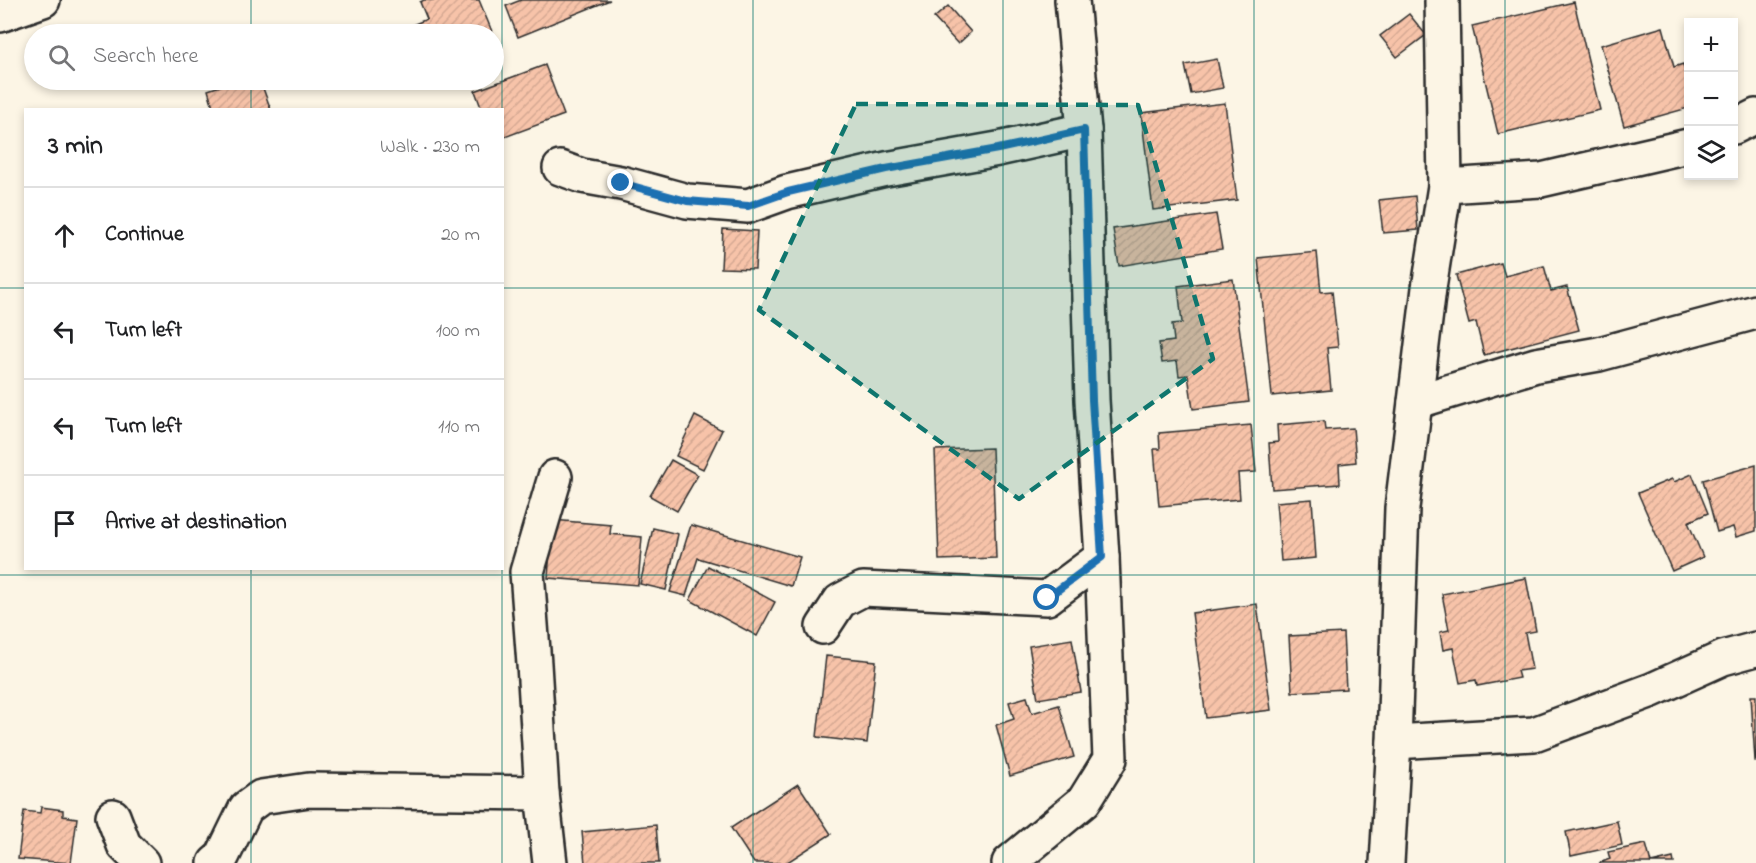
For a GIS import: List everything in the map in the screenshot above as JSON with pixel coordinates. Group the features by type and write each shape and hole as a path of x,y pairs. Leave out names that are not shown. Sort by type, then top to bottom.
{"street":[{"path":"0,15 42,0"},
{"path":"1009,863 1084,801 1110,759 1102,557 1092,400 1084,130 1072,0"},
{"path":"1387,863 1394,742 1402,508 1429,288 1445,186 1442,0"},
{"path":"1736,126 1756,116"},
{"path":"560,168 582,176 621,183 687,201 748,206 788,192 886,169 998,149 1084,130"},
{"path":"1445,186 1541,180 1684,147"},
{"path":"1415,402 1536,365 1599,354 1756,312"},
{"path":"550,863 542,793 527,572 555,477"},
{"path":"823,627 840,601 863,589 1047,598 1102,557"},
{"path":"1394,742 1534,734 1652,690 1723,658 1756,649"},
{"path":"215,863 222,856 246,808 261,796 309,790 542,793"},
{"path":"113,816 124,845 142,863"}],"highlighted area":[{"path":"856,104 1138,105 1213,359 1019,499 759,310"}],"building":[{"path":"424,0 479,0 489,24 415,24 427,19 420,2"},
{"path":"521,0 610,0 518,37 506,6"},
{"path":"1574,2 1600,110 1498,134 1472,26"},
{"path":"948,6 971,32 958,44 934,18"},
{"path":"1409,14 1426,35 1397,57 1380,36"},
{"path":"1663,27 1674,67 1683,64 1684,109 1624,126 1601,45"},
{"path":"1217,59 1223,88 1191,94 1185,65"},
{"path":"545,65 564,115 504,137 504,108 481,108 475,91 504,90 504,80"},
{"path":"208,90 264,90 270,108 213,108"},
{"path":"1225,103 1237,200 1153,210 1141,113"},
{"path":"1415,196 1418,230 1383,233 1379,200"},
{"path":"1216,214 1222,249 1119,266 1113,229"},
{"path":"723,229 757,231 755,269 721,268"},
{"path":"1317,252 1321,292 1332,291 1338,347 1327,348 1331,390 1272,396 1258,258"},
{"path":"1501,263 1505,276 1544,266 1551,291 1567,287 1579,330 1484,355 1476,322 1469,324 1456,275"},
{"path":"1233,279 1249,402 1193,409 1188,375 1179,376 1177,361 1162,363 1159,343 1174,341 1172,324 1182,323 1178,286"},
{"path":"695,416 722,430 703,469 676,456"},
{"path":"1324,421 1325,430 1353,428 1356,462 1339,464 1340,484 1272,489 1269,443 1278,442 1277,425"},
{"path":"1251,425 1256,472 1238,473 1240,499 1159,506 1154,449 1160,449 1159,433"},
{"path":"992,448 996,558 939,560 935,450"},
{"path":"671,460 698,475 677,511 650,496"},
{"path":"1756,465 1756,531 1736,537 1733,527 1717,532 1703,480"},
{"path":"1692,474 1708,513 1688,522 1703,557 1672,571 1638,493 1672,479 1674,482"},
{"path":"1312,499 1316,558 1281,561 1276,502"},
{"path":"552,520 611,525 610,534 642,537 638,585 548,578"},
{"path":"691,525 800,557 791,586 698,558 686,596 670,592"},
{"path":"653,528 678,534 666,590 640,584"},
{"path":"708,566 775,602 757,636 690,600"},
{"path":"1526,578 1536,631 1525,633 1532,669 1517,671 1519,678 1477,686 1476,680 1460,683 1453,648 1443,650 1440,632 1449,630 1442,594"},
{"path":"1257,604 1271,710 1206,718 1192,613"},
{"path":"1343,633 1346,689 1292,692 1289,636"},
{"path":"1072,639 1081,692 1038,699 1029,646"},
{"path":"826,656 876,661 867,743 817,737"},
{"path":"1751,696 1756,696 1756,761 1755,761"},
{"path":"1027,697 1032,713 1059,705 1074,757 1010,776 996,725 1014,719 1009,702"},
{"path":"798,784 831,834 786,863 754,863 731,828"},
{"path":"41,807 63,810 63,816 77,818 71,863 18,859 24,811 40,813"},
{"path":"1617,821 1622,845 1571,856 1566,832"},
{"path":"656,825 659,863 585,863 582,832"},
{"path":"1646,844 1651,863 1599,863 1610,859 1608,852"},
{"path":"1673,858 1674,863 1651,863"}],"route":[{"path":"621,183 687,201 748,206 788,192 886,169 998,149 1084,130 1092,400 1102,557 1047,598"}]}
